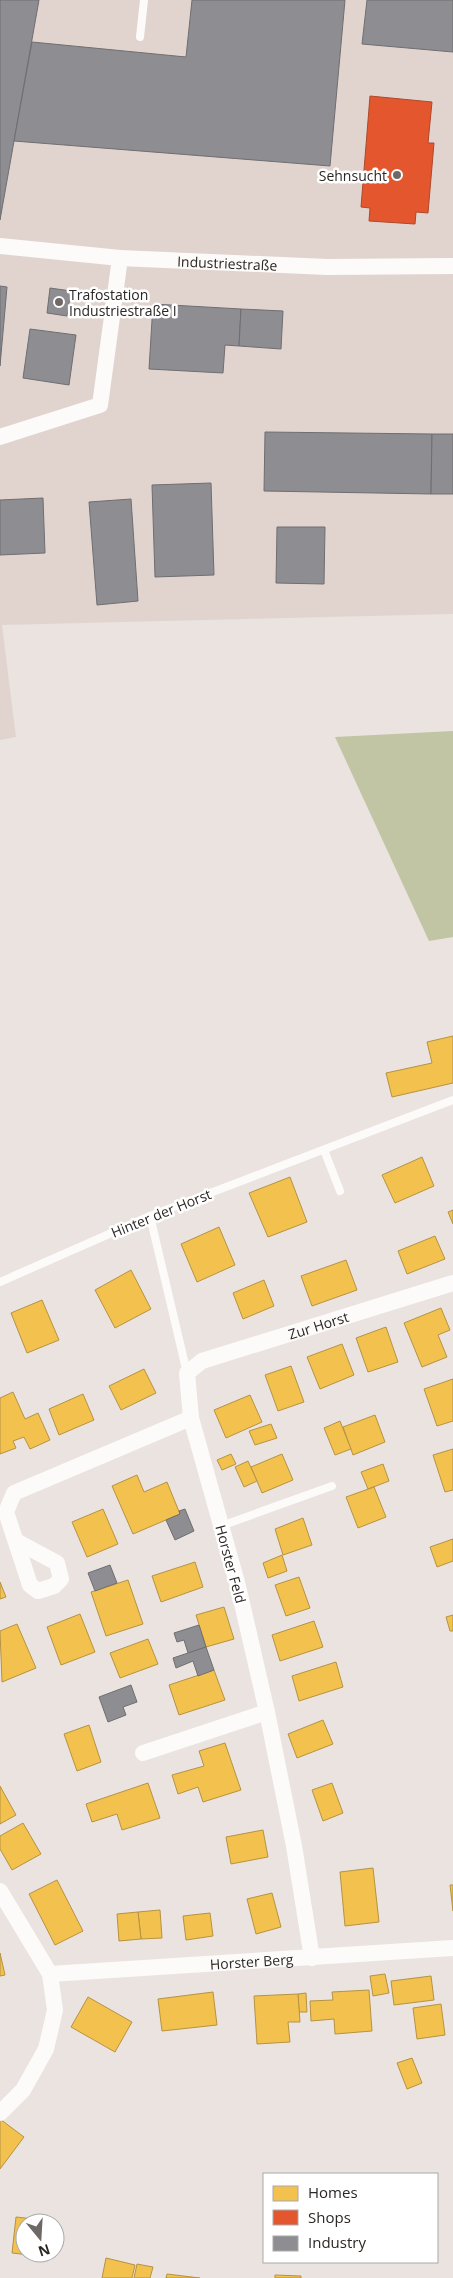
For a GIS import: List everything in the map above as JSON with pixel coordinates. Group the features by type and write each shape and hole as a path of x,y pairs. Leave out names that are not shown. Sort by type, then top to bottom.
{"street":[{"name":"Industriestraße","path":"0,246 120,258 327,267 453,266"},
{"path":"0,437 100,405 120,258"},
{"name":"Zur Horst","path":"187,1373 202,1361 453,1283"},
{"name":"Horster Feld","path":"187,1373 191,1418 238,1586 267,1712 294,1846 312,1958"},
{"path":"16,1541 6,1512 14,1493 191,1418"},
{"path":"143,1753 267,1712"},
{"path":"0,1891 50,1974 54,2010 46,2049 23,2090 0,2113"},
{"name":"Horster Berg","path":"50,1974 453,1948"}],"lane":[{"path":"140,37 144,0"},
{"name":"Hinter der Horst","path":"0,1282 150,1216 453,1100"},
{"path":"324,1150 340,1191"},
{"name":"Horster Feld","path":"150,1216 187,1373"},
{"path":"221,1526 332,1486"}],"shaded area":[{"path":"0,0 453,0 453,614 2,625 16,737 0,740"}],"green space":[{"path":"453,731 453,937 429,941 335,737"}],"building: Homes":[{"path":"453,1036 453,1083 392,1097 386,1073 432,1063 427,1042"},
{"path":"422,1157 434,1186 395,1203 382,1175"},
{"path":"290,1177 307,1222 268,1237 249,1193"},
{"path":"453,1210 453,1224 448,1212"},
{"path":"219,1227 235,1265 197,1282 181,1244"},
{"path":"435,1236 445,1259 407,1274 398,1251"},
{"path":"346,1260 357,1290 312,1306 301,1276"},
{"path":"131,1270 151,1309 115,1328 95,1290"},
{"path":"264,1280 274,1306 243,1319 233,1293"},
{"path":"42,1300 59,1340 27,1353 11,1313"},
{"path":"441,1308 450,1330 438,1335 447,1357 422,1367 404,1323"},
{"path":"386,1327 398,1362 368,1372 356,1338"},
{"path":"342,1344 354,1375 320,1389 307,1357"},
{"path":"291,1366 304,1402 278,1411 265,1375"},
{"path":"144,1369 156,1393 121,1410 109,1386"},
{"path":"453,1379 453,1421 437,1426 424,1389"},
{"path":"13,1392 25,1419 38,1413 50,1440 30,1449 24,1437 13,1441 16,1448 0,1454 0,1398"},
{"path":"83,1394 94,1420 59,1435 49,1409"},
{"path":"250,1395 262,1422 226,1438 214,1410"},
{"path":"375,1415 385,1442 353,1455 343,1427"},
{"path":"340,1421 351,1449 335,1455 324,1428"},
{"path":"271,1424 277,1438 255,1445 249,1431"},
{"path":"453,1449 453,1490 445,1492 433,1455"},
{"path":"231,1454 236,1464 222,1470 217,1460"},
{"path":"282,1454 293,1480 262,1493 251,1467"},
{"path":"248,1461 257,1481 244,1487 235,1467"},
{"path":"383,1464 389,1481 368,1489 361,1472"},
{"path":"137,1475 144,1492 167,1482 180,1514 133,1534 112,1486"},
{"path":"374,1487 386,1517 358,1528 346,1497"},
{"path":"103,1509 118,1544 87,1557 72,1522"},
{"path":"303,1518 312,1545 283,1555 275,1529"},
{"path":"453,1539 453,1561 437,1567 430,1547"},
{"path":"282,1555 287,1571 268,1578 263,1563"},
{"path":"195,1562 203,1587 161,1602 152,1576"},
{"path":"299,1577 310,1608 286,1616 275,1585"},
{"path":"128,1580 143,1624 106,1636 91,1592"},
{"path":"0,1582 6,1597 0,1599"},
{"path":"224,1607 234,1639 206,1647 196,1615"},
{"path":"80,1614 95,1652 61,1665 47,1627"},
{"path":"453,1615 453,1631 450,1631 446,1617"},
{"path":"314,1621 323,1647 280,1661 272,1635"},
{"path":"17,1624 36,1668 2,1682 0,1631"},
{"path":"148,1639 158,1664 120,1678 110,1653"},
{"path":"336,1662 343,1687 299,1701 292,1676"},
{"path":"214,1670 225,1700 179,1715 169,1685"},
{"path":"323,1720 333,1744 297,1758 288,1734"},
{"path":"89,1725 101,1762 77,1771 64,1734"},
{"path":"225,1743 241,1790 203,1802 198,1787 178,1794 172,1775 204,1766 199,1751"},
{"path":"148,1783 160,1818 122,1830 117,1814 92,1822 86,1804"},
{"path":"332,1783 343,1813 323,1821 312,1790"},
{"path":"0,1786 16,1815 0,1824"},
{"path":"23,1823 41,1854 12,1870 0,1849 0,1836"},
{"path":"263,1830 268,1857 231,1864 226,1837"},
{"path":"373,1868 379,1922 345,1926 340,1872"},
{"path":"57,1880 83,1931 55,1945 29,1894"},
{"path":"450,1885 453,1885 453,1911"},
{"path":"272,1893 281,1927 256,1934 247,1899"},
{"path":"160,1910 162,1938 141,1939 138,1912"},
{"path":"138,1912 141,1939 119,1941 117,1914"},
{"path":"210,1913 213,1936 186,1940 183,1916"},
{"path":"0,1953 5,1975 0,1976"},
{"path":"385,1974 389,1993 373,1996 370,1976"},
{"path":"431,1976 434,2000 394,2005 391,1981"},
{"path":"369,1990 372,2031 335,2034 334,2019 311,2021 310,2001 333,2000 332,1992"},
{"path":"213,1992 217,2025 162,2031 158,1999"},
{"path":"306,1993 307,2012 299,2012 298,1994"},
{"path":"298,1994 300,2022 288,2022 290,2042 257,2044 254,1996"},
{"path":"88,1997 132,2022 115,2052 71,2027"},
{"path":"441,2004 445,2035 417,2039 413,2008"},
{"path":"412,2058 422,2083 407,2089 397,2063"},
{"path":"0,2119 24,2137 0,2169"},
{"path":"15,2226 15,2253 12,2253"},
{"path":"106,2258 135,2265 132,2278 102,2278"},
{"path":"137,2264 153,2267 150,2278 134,2278"},
{"path":"167,2274 200,2278 166,2278"},
{"path":"275,2275 301,2276 301,2278 275,2278"}],"building: Shops":[{"name":"Sehnsucht","path":"370,96 432,102 428,143 434,143 428,213 416,212 415,224 369,221 370,208 361,207"}],"building: Industry":[{"path":"0,0 39,0 0,220"},
{"path":"192,0 345,0 330,166 14,141 32,42 186,57"},
{"path":"367,0 453,0 453,52 362,44"},
{"path":"0,286 7,287 0,366"},
{"name":"Trafostation Industriestraße I","path":"50,288 71,291 67,316 47,313"},
{"path":"153,304 241,309 239,346 225,345 223,373 149,369"},
{"path":"241,309 283,311 281,349 239,346"},
{"path":"30,329 76,335 69,385 23,378"},
{"path":"265,432 432,434 431,494 264,491"},
{"path":"432,434 453,434 453,494 431,494"},
{"path":"211,483 214,575 155,577 152,485"},
{"path":"43,498 45,553 0,555 0,500"},
{"path":"131,499 138,601 97,605 89,502"},
{"path":"277,527 325,527 324,584 276,583"},
{"path":"185,1509 194,1531 175,1540 166,1520 180,1514 179,1511"},
{"path":"110,1565 117,1583 95,1591 88,1573"},
{"path":"199,1625 206,1647 188,1653 184,1640 177,1642 174,1633"},
{"path":"206,1647 214,1670 198,1676 193,1661 176,1668 173,1658"},
{"path":"131,1685 137,1702 123,1707 126,1715 108,1722 99,1697"}],"place":[{"name":"Sehnsucht","path":"397,175"},
{"name":"Trafostation Industriestraße I","path":"59,302"}]}
